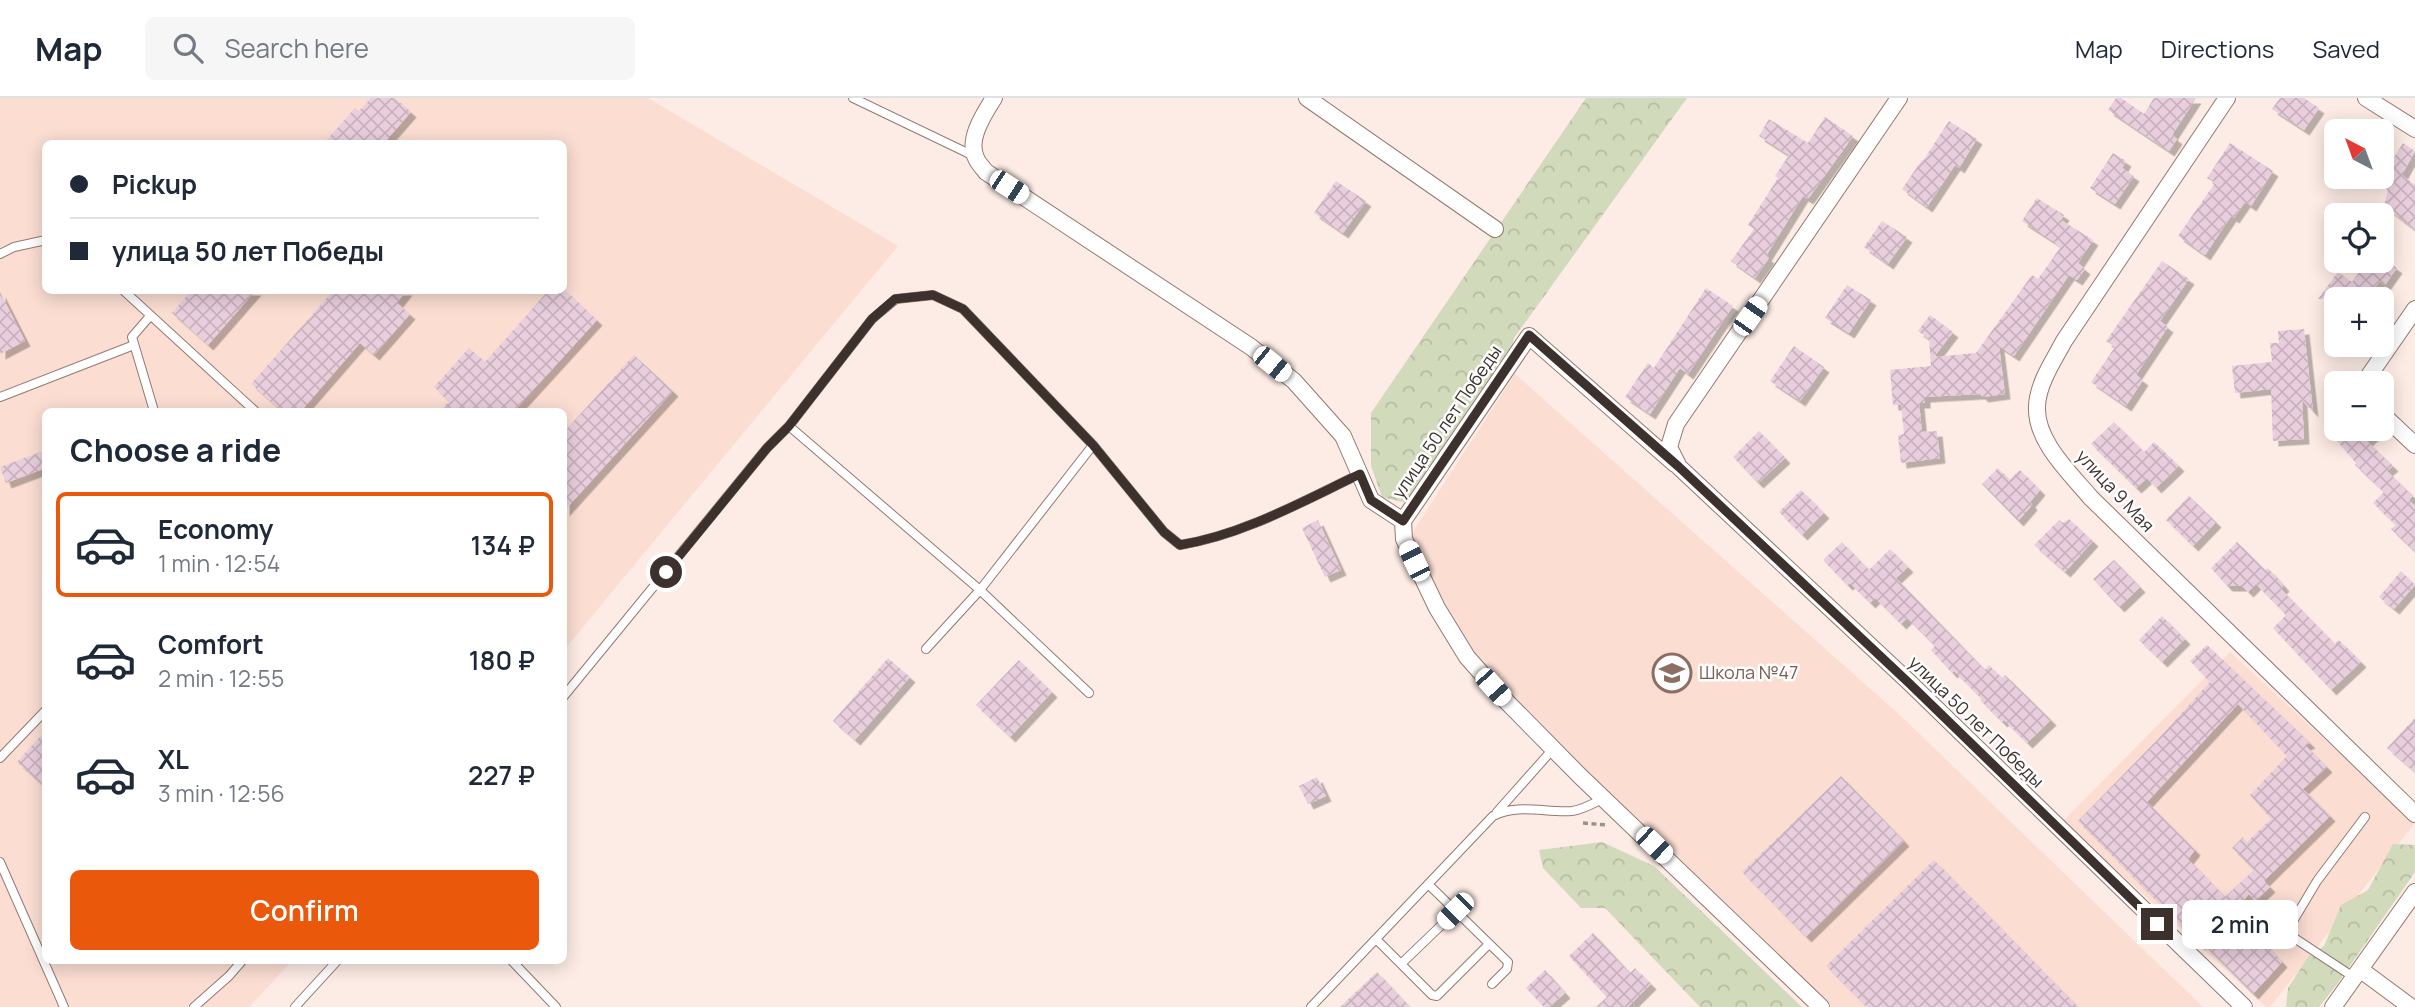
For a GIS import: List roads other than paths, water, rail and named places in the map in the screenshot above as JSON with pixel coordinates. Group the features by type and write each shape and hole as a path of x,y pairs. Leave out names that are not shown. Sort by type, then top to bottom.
{"street":[{"path":"994,98 983,115 973,144 976,157 986,172 1251,346 1294,381 1343,436 1371,500 1403,521 1404,539 1437,608 1467,657 1553,749 1821,1007"},
{"path":"1307,98 1495,229"},
{"path":"1679,467 1669,447 1676,424 1899,98"},
{"name":"улица 9 Мая","path":"2227,98 2064,341 2044,379 2037,406 2041,430 2056,456 2091,498 2415,814"},
{"path":"2367,98 2415,129"},
{"path":"2372,371 2415,309"},
{"name":"улица 50 лет Победы","path":"1403,521 1529,335 1679,467 1910,684 2244,1007"},
{"path":"2394,425 2415,445"},
{"path":"2333,1007 2415,892"},
{"path":"2358,974 2411,1007"}],"lane":[{"path":"853,98 976,157"},
{"path":"0,254 13,247 42,241"},
{"path":"127,294 252,408"},
{"path":"567,692 767,448 789,426 872,319 895,299 933,295 963,309 1093,445 1164,532 1180,545 1203,541 1278,513 1360,474"},
{"path":"150,316 132,337 153,408"},
{"path":"0,397 134,345"},
{"path":"789,426 979,590 1089,692"},
{"path":"926,649 979,590 1093,445"},
{"path":"0,758 42,714"},
{"path":"1311,1007 1553,749"},
{"path":"1493,816 1516,809 1575,811 1604,798"},
{"path":"2286,933 2317,881 2365,817"},
{"path":"0,862 42,957"},
{"path":"1429,884 1508,962 1507,969 1492,985"},
{"path":"1401,964 1455,911"},
{"path":"2273,924 2358,974"},
{"path":"1376,939 1432,995 1437,996 1489,944"},
{"path":"45,964 64,1007"},
{"path":"194,1007 239,964"},
{"path":"295,1007 334,964"},
{"path":"515,964 556,1007"}],"place":[{"name":"Школа №47","path":"1672,673"}]}
